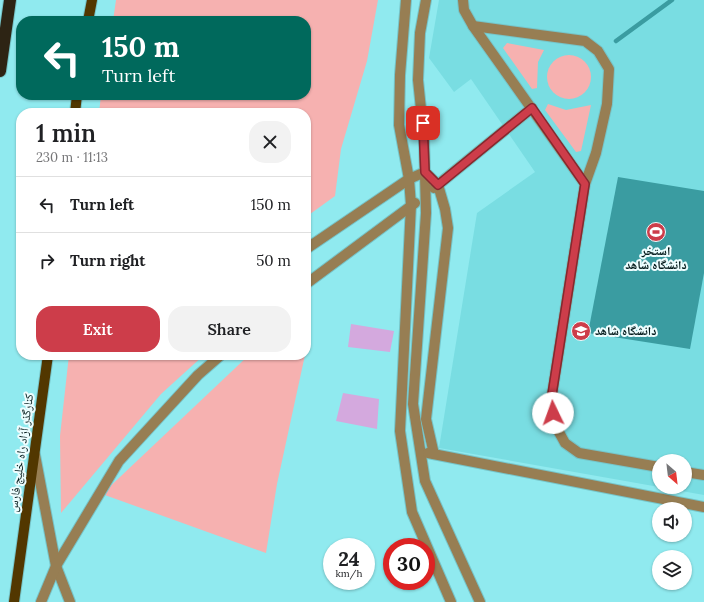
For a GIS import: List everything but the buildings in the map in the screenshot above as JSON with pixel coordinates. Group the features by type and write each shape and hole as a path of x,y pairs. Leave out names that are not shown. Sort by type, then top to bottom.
{"highway":[{"path":"0,71 10,0"}],"main road":[{"path":"89,16 92,0"},
{"name":"کنارگذر آزاد راه خلیج فارس","path":"14,602 34,447 47,360"}],"street":[{"path":"406,0 400,75 399,125 409,179 411,205 400,431 412,512 451,602"},
{"path":"426,0 420,33 418,80 424,138 426,194 413,404 425,481 433,504 480,602"},
{"path":"463,0 464,10 473,26 585,184"},
{"path":"473,26 585,41 598,51 609,69 607,104 596,154 585,184 551,401 555,425 565,443 579,453 652,466"},
{"path":"311,280 438,185 532,108"},
{"path":"311,246 409,179 425,172"},
{"path":"425,172 438,185 448,228 426,418 434,454"},
{"path":"41,602 56,566 119,461 198,375 215,360"},
{"path":"34,447 56,566 70,602"},
{"path":"420,451 704,507"},
{"path":"692,473 704,475"}],"shaded area":[{"path":"116,0 378,0 367,61 341,149 335,196 311,213 311,108 100,108 100,100 311,100 311,16 114,16"},
{"name":"دانشگاه شاهد","path":"439,0 704,0 704,495 692,493 692,454 652,454 652,486 439,448 477,213 535,172 471,79 454,92 429,58"},
{"path":"507,43 544,50 538,62 537,88 532,89 503,48"},
{"path":"569,55 581,59 587,65 591,77 587,89 581,95 569,99 557,95 551,89 547,77 551,65 557,59"},
{"path":"548,104 566,110 591,105 581,151 576,152 545,110"},
{"name":"استخر دانشگاه شاهد","path":"618,177 704,191 704,273 690,349 588,333"},
{"path":"68,360 198,360 161,394 61,513 60,436"},
{"path":"244,360 304,360 277,484 266,553 102,494"}],"waterway":[{"path":"616,41 672,0"}],"place":[{"name":"استخر دانشگاه شاهد","path":"656,232"},
{"name":"دانشگاه شاهد","path":"581,331"}],"route":[{"path":"423,123 425,172 438,185 532,108 585,184 551,401 553,413"}]}
